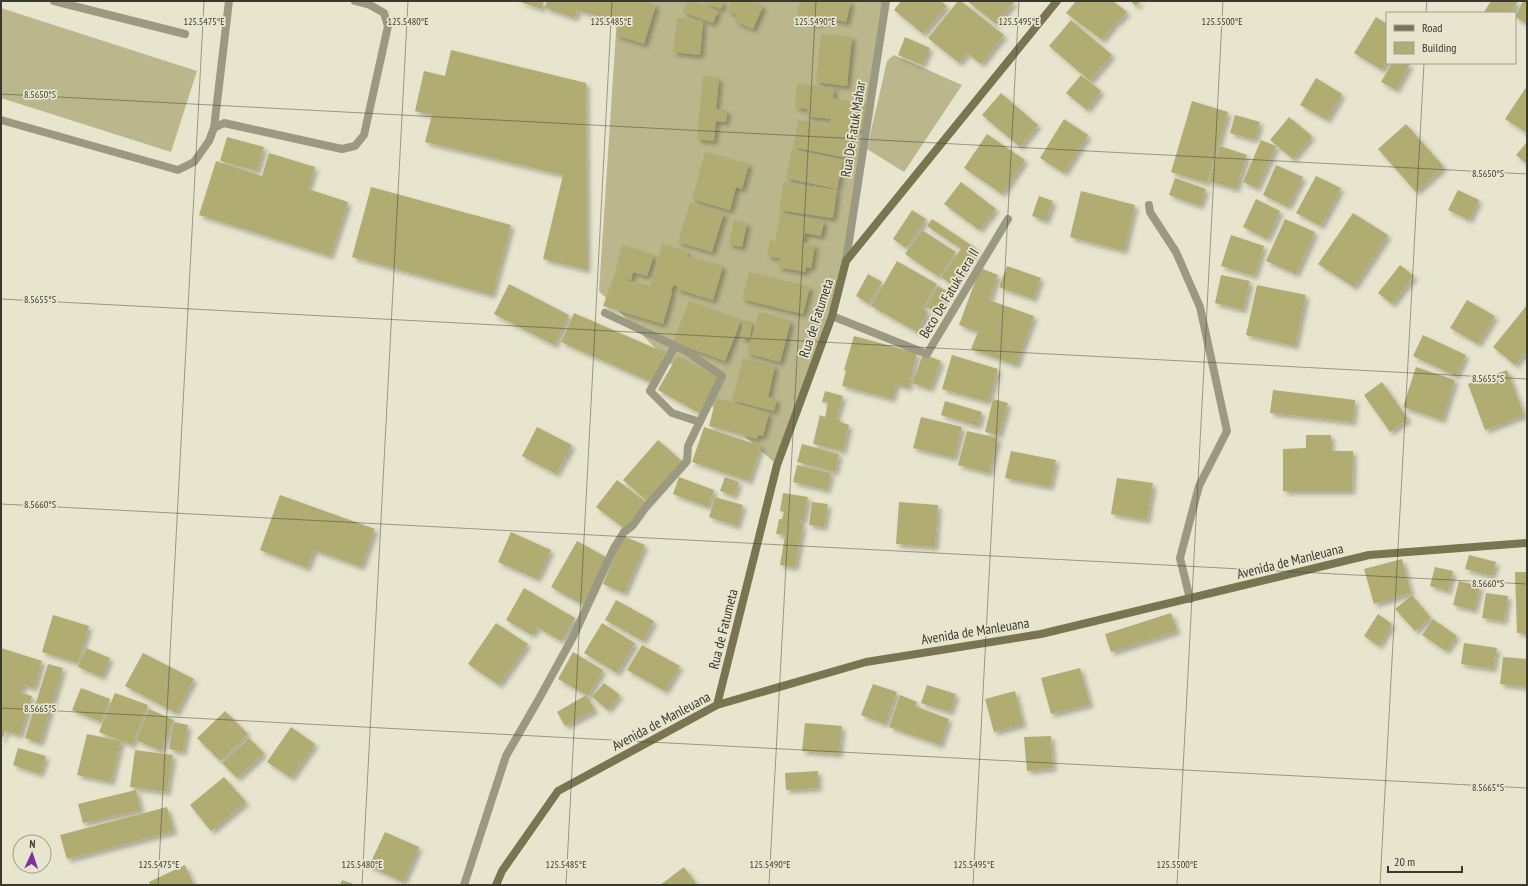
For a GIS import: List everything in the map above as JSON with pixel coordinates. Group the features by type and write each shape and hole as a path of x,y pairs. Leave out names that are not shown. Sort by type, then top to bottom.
{"street":[{"path":"54,1 185,34"},
{"path":"1,120 178,170 194,162 209,141 214,128 229,1"},
{"path":"214,128 224,123 342,149 355,146 364,135 388,26 384,12 370,5 355,1"},
{"name":"Rua De Fatuk Mahar","path":"846,262 886,1"},
{"name":"Rua de Fatumeta","path":"717,705 777,465 832,316 846,262 1058,1"},
{"path":"1149,205 1150,212 1176,252 1200,307 1227,431 1199,486 1180,558 1190,599"},
{"name":"Beco De Fatuk Fera II","path":"832,316 927,354 1008,219"},
{"path":"464,885 506,756 574,635 614,548 624,532 633,525 646,507 687,461 688,446 722,376 686,351 605,313"},
{"path":"675,346 650,391 672,413 700,422"},
{"name":"Avenida de Manleuana","path":"496,885 502,871 558,791 717,705 866,662 1041,634 1369,555 1527,543"}],"shaded area":[{"path":"618,1 886,1 846,261 777,465 721,415 599,291"},
{"path":"1,8 197,71 171,152 1,98"},
{"path":"894,55 962,85 904,172 867,149 887,61"}],"building":[{"path":"517,1 544,1 542,9"},
{"path":"547,1 644,1 656,5 644,44 616,35 620,23 577,10 575,18 545,8"},
{"path":"687,1 691,1 718,11 713,23 683,12"},
{"path":"700,1 724,1 721,9"},
{"path":"731,1 753,1 763,6 753,29 735,21 737,15 727,10"},
{"path":"800,1 851,1 846,22 819,16 818,24 796,19"},
{"path":"901,1 941,1 947,6 923,34 894,10"},
{"path":"958,1 961,1 1004,35 981,64 967,53 959,63 928,38"},
{"path":"967,1 1015,1 996,24"},
{"path":"1076,1 1113,1 1127,12 1118,22 1117,21 1102,40 1066,13"},
{"path":"1130,1 1141,1 1136,6"},
{"path":"1491,1 1518,1 1512,12 1484,12"},
{"path":"1523,1 1527,1 1527,24 1516,18"},
{"path":"1376,17 1386,23 1386,64 1382,70 1354,53"},
{"path":"677,18 703,21 700,55 673,52"},
{"path":"1071,20 1112,55 1090,81 1049,46"},
{"path":"821,34 852,37 847,86 816,82"},
{"path":"905,37 930,48 922,65 898,55"},
{"path":"451,50 586,83 587,270 543,259 563,175 425,142 432,115 415,111 424,71 445,76"},
{"path":"1391,64 1410,64 1396,90 1381,82"},
{"path":"1081,75 1101,91 1087,110 1066,93"},
{"path":"703,76 719,78 716,109 727,110 726,122 716,121 714,141 697,139"},
{"path":"1316,78 1342,94 1327,120 1300,105"},
{"path":"797,84 834,88 833,98 869,105 864,131 853,129 848,158 793,147 798,120 830,126 831,119 807,116 808,109 795,107"},
{"path":"1527,86 1527,133 1505,119"},
{"path":"1001,93 1038,125 1020,147 982,115"},
{"path":"1192,101 1228,112 1207,183 1171,172"},
{"path":"1235,115 1260,122 1255,140 1230,133"},
{"path":"1289,117 1312,136 1293,159 1270,140"},
{"path":"1064,119 1088,135 1064,173 1040,158"},
{"path":"1406,124 1444,167 1416,192 1378,149"},
{"path":"987,134 1025,160 1002,194 964,168"},
{"path":"227,137 264,147 257,171 220,161"},
{"path":"1261,140 1276,146 1257,188 1243,182"},
{"path":"1527,142 1527,164 1516,155"},
{"path":"1220,146 1247,155 1236,189 1209,181"},
{"path":"792,149 843,160 837,189 786,178"},
{"path":"705,152 749,164 742,189 736,187 730,210 692,199"},
{"path":"269,153 315,167 308,189 348,202 330,256 199,215 216,161 262,176"},
{"path":"1276,165 1303,177 1288,207 1263,195"},
{"path":"1316,176 1341,188 1321,226 1296,213"},
{"path":"1175,178 1206,189 1200,206 1169,195"},
{"path":"784,182 837,190 833,218 779,210"},
{"path":"961,182 996,209 979,230 944,204"},
{"path":"371,187 511,225 492,295 352,257"},
{"path":"1458,190 1479,200 1469,220 1448,210"},
{"path":"1081,191 1135,205 1124,251 1070,237"},
{"path":"1039,196 1053,201 1046,221 1032,216"},
{"path":"1256,199 1280,211 1267,239 1243,227"},
{"path":"690,203 724,213 712,252 678,242"},
{"path":"912,210 926,219 906,248 893,239"},
{"path":"781,213 824,221 821,236 805,233 803,242 815,245 811,268 806,267 805,272 778,267 780,258 767,256 770,240 775,241"},
{"path":"1353,213 1388,235 1354,287 1318,264"},
{"path":"932,219 977,249 952,285 941,277 961,249 927,226"},
{"path":"1285,219 1315,232 1296,274 1266,261"},
{"path":"734,220 747,223 742,247 729,244"},
{"path":"922,230 956,252 939,277 905,254"},
{"path":"1231,235 1264,246 1254,276 1221,266"},
{"path":"662,244 688,252 687,256 723,266 713,300 677,289 678,286 673,285 663,324 603,306 614,276 622,245 654,255 647,276 633,272 631,280 619,278 650,286"},
{"path":"897,261 937,284 922,308 928,312 917,332 871,306"},
{"path":"1400,265 1414,276 1392,304 1378,293"},
{"path":"1007,266 1041,278 1033,299 999,287"},
{"path":"980,268 998,275 989,300 1034,316 1016,365 971,349 978,332 959,325"},
{"path":"749,272 810,287 803,314 742,299"},
{"path":"868,274 882,282 869,304 856,296"},
{"path":"1221,275 1250,281 1243,310 1215,303"},
{"path":"509,284 569,315 554,345 494,314"},
{"path":"1257,285 1306,295 1295,346 1246,335"},
{"path":"938,286 949,292 937,313 926,307"},
{"path":"1467,300 1495,316 1478,344 1450,328"},
{"path":"689,301 741,320 725,361 673,342"},
{"path":"1527,305 1527,351 1515,365 1493,347"},
{"path":"759,312 791,321 780,362 747,353"},
{"path":"574,313 666,353 653,383 561,342"},
{"path":"743,320 752,322 750,339 741,338"},
{"path":"1423,335 1466,355 1456,376 1413,356"},
{"path":"854,336 917,353 908,388 896,384 892,399 842,386 846,371 844,370"},
{"path":"923,354 941,361 930,389 912,383"},
{"path":"952,355 998,369 988,402 942,389"},
{"path":"677,356 718,378 699,413 658,390"},
{"path":"743,358 775,366 768,397 777,399 774,411 732,400"},
{"path":"1416,367 1455,380 1442,420 1403,407"},
{"path":"1507,370 1524,415 1485,430 1468,384"},
{"path":"1382,382 1408,419 1390,432 1364,395"},
{"path":"1273,390 1355,400 1353,422 1270,413"},
{"path":"825,391 843,396 836,419 849,425 843,451 813,444 820,415 825,417 828,403 822,402"},
{"path":"716,398 769,413 763,436 758,435 757,439 709,426"},
{"path":"993,399 1008,403 999,435 985,432"},
{"path":"945,401 982,412 978,426 941,415"},
{"path":"921,417 962,427 954,458 913,448"},
{"path":"537,427 572,445 556,474 522,456"},
{"path":"704,427 761,446 749,481 692,462"},
{"path":"967,431 998,438 989,473 958,465"},
{"path":"1306,435 1331,435 1331,451 1353,451 1352,491 1283,491 1283,449 1306,448"},
{"path":"658,440 682,461 647,501 623,480"},
{"path":"802,444 839,454 835,472 797,462"},
{"path":"1011,451 1056,460 1050,487 1005,478"},
{"path":"797,465 831,473 827,490 793,482"},
{"path":"679,477 714,490 708,507 673,494"},
{"path":"725,477 739,482 734,496 720,491"},
{"path":"1117,478 1153,483 1147,520 1111,514"},
{"path":"617,480 646,502 625,529 596,507"},
{"path":"783,493 808,497 803,521 800,520 799,523 803,524 795,567 780,565 785,535 776,534 779,519 782,519 784,512 780,511"},
{"path":"280,495 375,529 361,567 314,550 307,568 260,550"},
{"path":"715,497 743,505 737,526 709,517"},
{"path":"812,502 828,504 824,527 809,525"},
{"path":"899,502 938,505 935,547 896,544"},
{"path":"511,532 551,550 537,579 498,562"},
{"path":"623,536 645,545 624,593 603,584"},
{"path":"577,541 608,558 583,605 551,587"},
{"path":"1469,555 1496,562 1492,576 1465,569"},
{"path":"1402,559 1411,593 1374,604 1364,569"},
{"path":"1435,567 1453,571 1448,591 1430,586"},
{"path":"1515,572 1527,572 1527,633 1517,633"},
{"path":"1459,581 1480,586 1474,610 1453,605"},
{"path":"524,588 575,618 561,641 537,627 532,635 506,620"},
{"path":"1486,593 1508,596 1504,621 1482,618"},
{"path":"1412,595 1431,618 1415,631 1395,609"},
{"path":"616,600 654,621 643,641 605,620"},
{"path":"1171,613 1177,631 1111,652 1105,634"},
{"path":"1378,614 1392,624 1379,646 1364,636"},
{"path":"53,615 89,626 78,663 42,652"},
{"path":"1433,619 1457,636 1446,651 1422,635"},
{"path":"496,623 528,644 499,685 468,664"},
{"path":"602,623 635,643 617,673 584,653"},
{"path":"1464,643 1497,648 1493,669 1461,664"},
{"path":"642,645 680,666 665,691 627,670"},
{"path":"1,648 42,661 34,688 23,685 21,693 32,696 20,735 5,731 1,742"},
{"path":"86,648 110,658 102,677 78,667"},
{"path":"573,652 603,670 588,696 558,679"},
{"path":"143,653 194,679 176,713 125,686"},
{"path":"1503,657 1527,659 1527,687 1500,684"},
{"path":"48,664 63,668 40,743 25,738"},
{"path":"1080,668 1090,704 1051,714 1041,678"},
{"path":"604,683 620,695 608,710 592,697"},
{"path":"873,684 897,692 885,724 861,715"},
{"path":"927,685 956,694 950,712 921,703"},
{"path":"81,688 110,699 101,722 72,710"},
{"path":"1015,691 1023,724 994,732 985,699"},
{"path":"115,693 148,705 132,745 99,732"},
{"path":"586,695 595,710 565,726 557,712"},
{"path":"900,695 917,702 915,706 949,719 940,745 889,727"},
{"path":"149,709 174,720 161,751 136,740"},
{"path":"225,711 248,734 220,761 197,738"},
{"path":"174,722 188,725 183,752 169,749"},
{"path":"805,723 842,726 839,754 802,751"},
{"path":"291,727 315,744 291,778 267,762"},
{"path":"87,734 121,741 111,782 77,775"},
{"path":"1051,736 1053,768 1027,771 1024,737"},
{"path":"249,738 264,753 237,778 222,763"},
{"path":"18,748 46,756 40,774 13,765"},
{"path":"135,750 173,755 167,792 130,787"},
{"path":"818,771 818,788 786,790 785,773"},
{"path":"224,777 246,802 211,831 190,805"},
{"path":"136,790 141,810 83,823 78,804"},
{"path":"167,807 174,831 67,859 60,835"},
{"path":"385,832 419,847 403,882 369,866"},
{"path":"185,865 194,885 150,885 149,882"},
{"path":"684,867 697,885 660,885"},
{"path":"342,880 356,885 340,885"}]}
